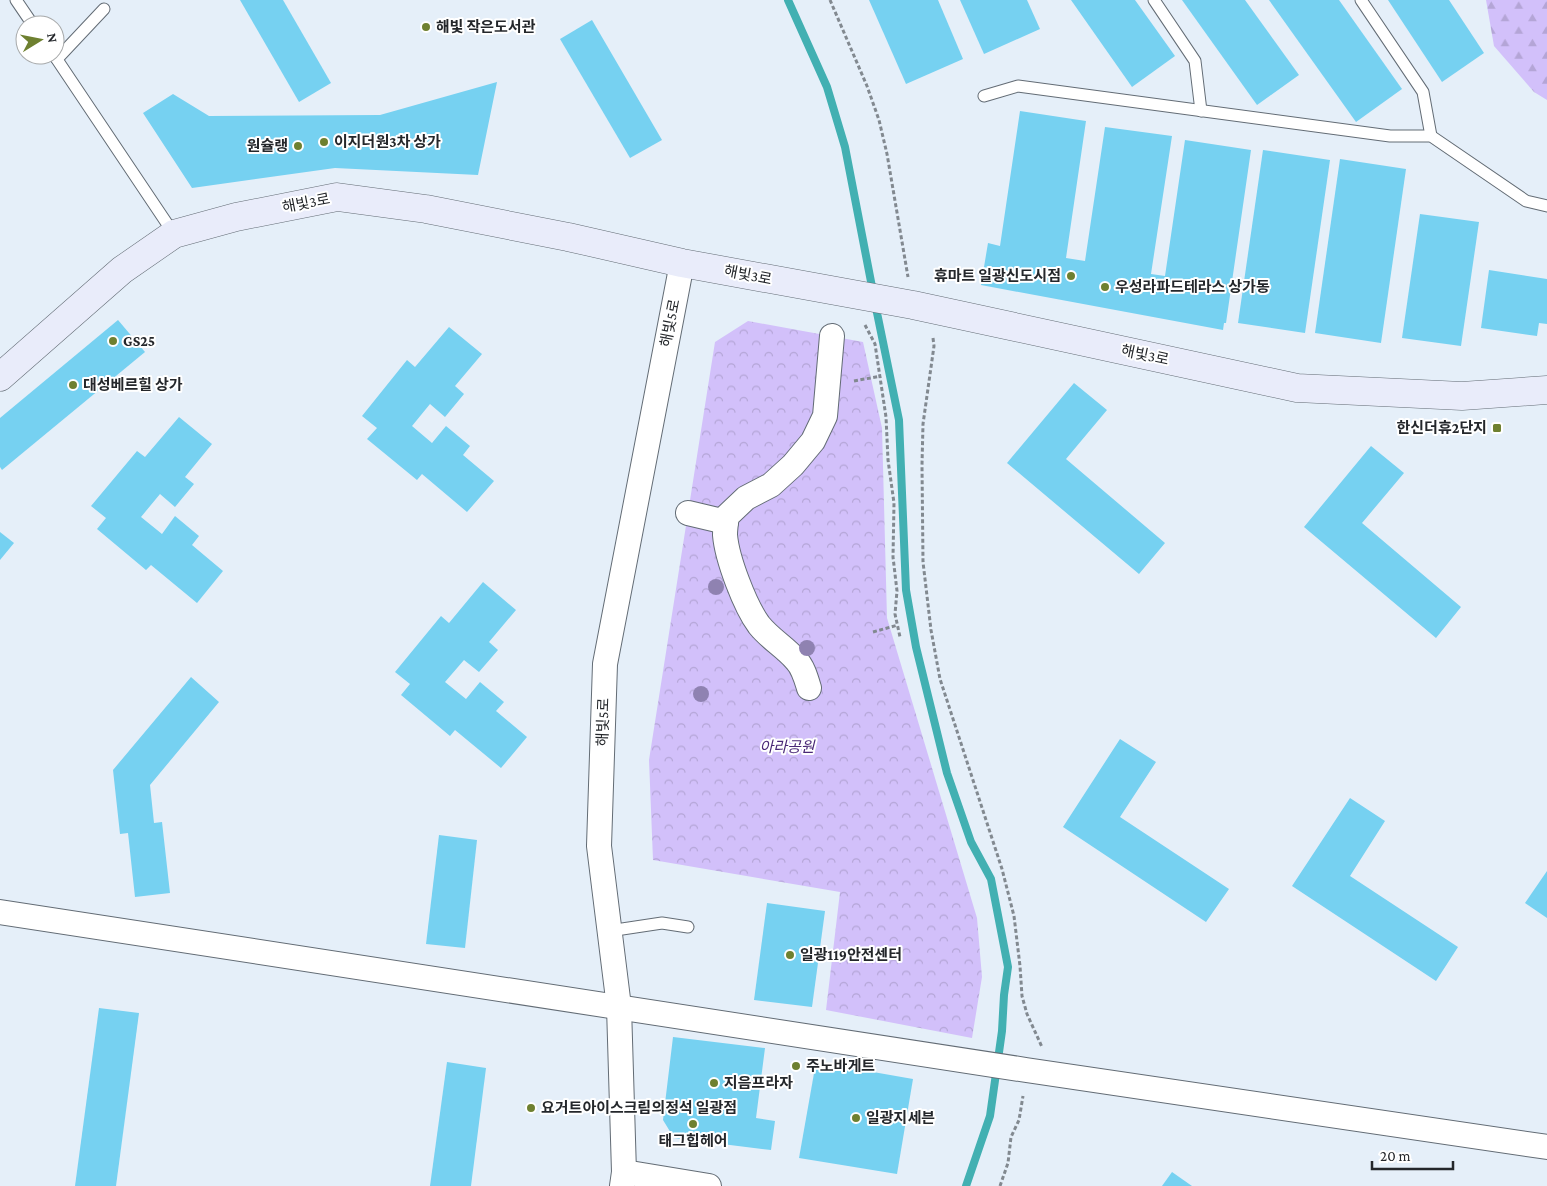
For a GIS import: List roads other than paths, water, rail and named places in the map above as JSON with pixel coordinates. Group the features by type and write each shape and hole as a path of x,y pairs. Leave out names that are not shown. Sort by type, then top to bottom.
{"street":[{"name":"해빛3로","path":"0,377 122,270 174,234 236,217 337,197 426,208 682,263 912,305 1298,388 1462,396 1547,390"},
{"name":"해빛5로","path":"623,1179 619,1007 599,846 605,664 682,263"},
{"path":"809,688 804,673 796,660 759,625 743,596 725,535 727,516 746,498 771,485 793,465 813,441 825,416 832,336"},
{"path":"688,513 726,522"},
{"path":"0,912 969,1061 1020,1079 1547,1147"},
{"path":"623,1179 708,1186"}],"lane":[{"path":"16,0 26,15"},
{"path":"1154,0 1196,60 1201,111"},
{"path":"1361,0 1423,92 1431,136"},
{"path":"65,47 104,9"},
{"path":"60,65 174,234"},
{"path":"984,96 1018,86 1390,136 1431,136 1526,201 1547,206"},
{"path":"609,931 662,923 688,927"}],"waterway":[{"path":"788,0 827,87 845,147 873,292"},
{"path":"875,303 899,420 906,590 916,647 947,773 971,842 991,879 1008,967 1002,1031 990,1116 966,1186"}],"place":[{"name":"해빛 작은도서관","path":"426,27"},
{"name":"이지더원3차 상가","path":"324,142"},
{"name":"원슐랭","path":"298,146"},
{"name":"휴마트 일광신도시점","path":"1071,276"},
{"name":"우성라파드테라스 상가동","path":"1105,287"},
{"name":"GS25","path":"113,341"},
{"name":"대성베르힐 상가","path":"73,385"},
{"name":"한신더휴2단지","path":"1497,428"},
{"name":"일광119안전센터","path":"790,955"},
{"name":"주노바게트","path":"796,1066"},
{"name":"지음프라자","path":"714,1083"},
{"name":"요거트아이스크림의정석 일광점","path":"531,1108"},
{"name":"일광지세븐","path":"856,1118"},
{"name":"태그힙헤어","path":"693,1124"}],"park label":[{"name":"아라공원","path":"787,747"}]}
